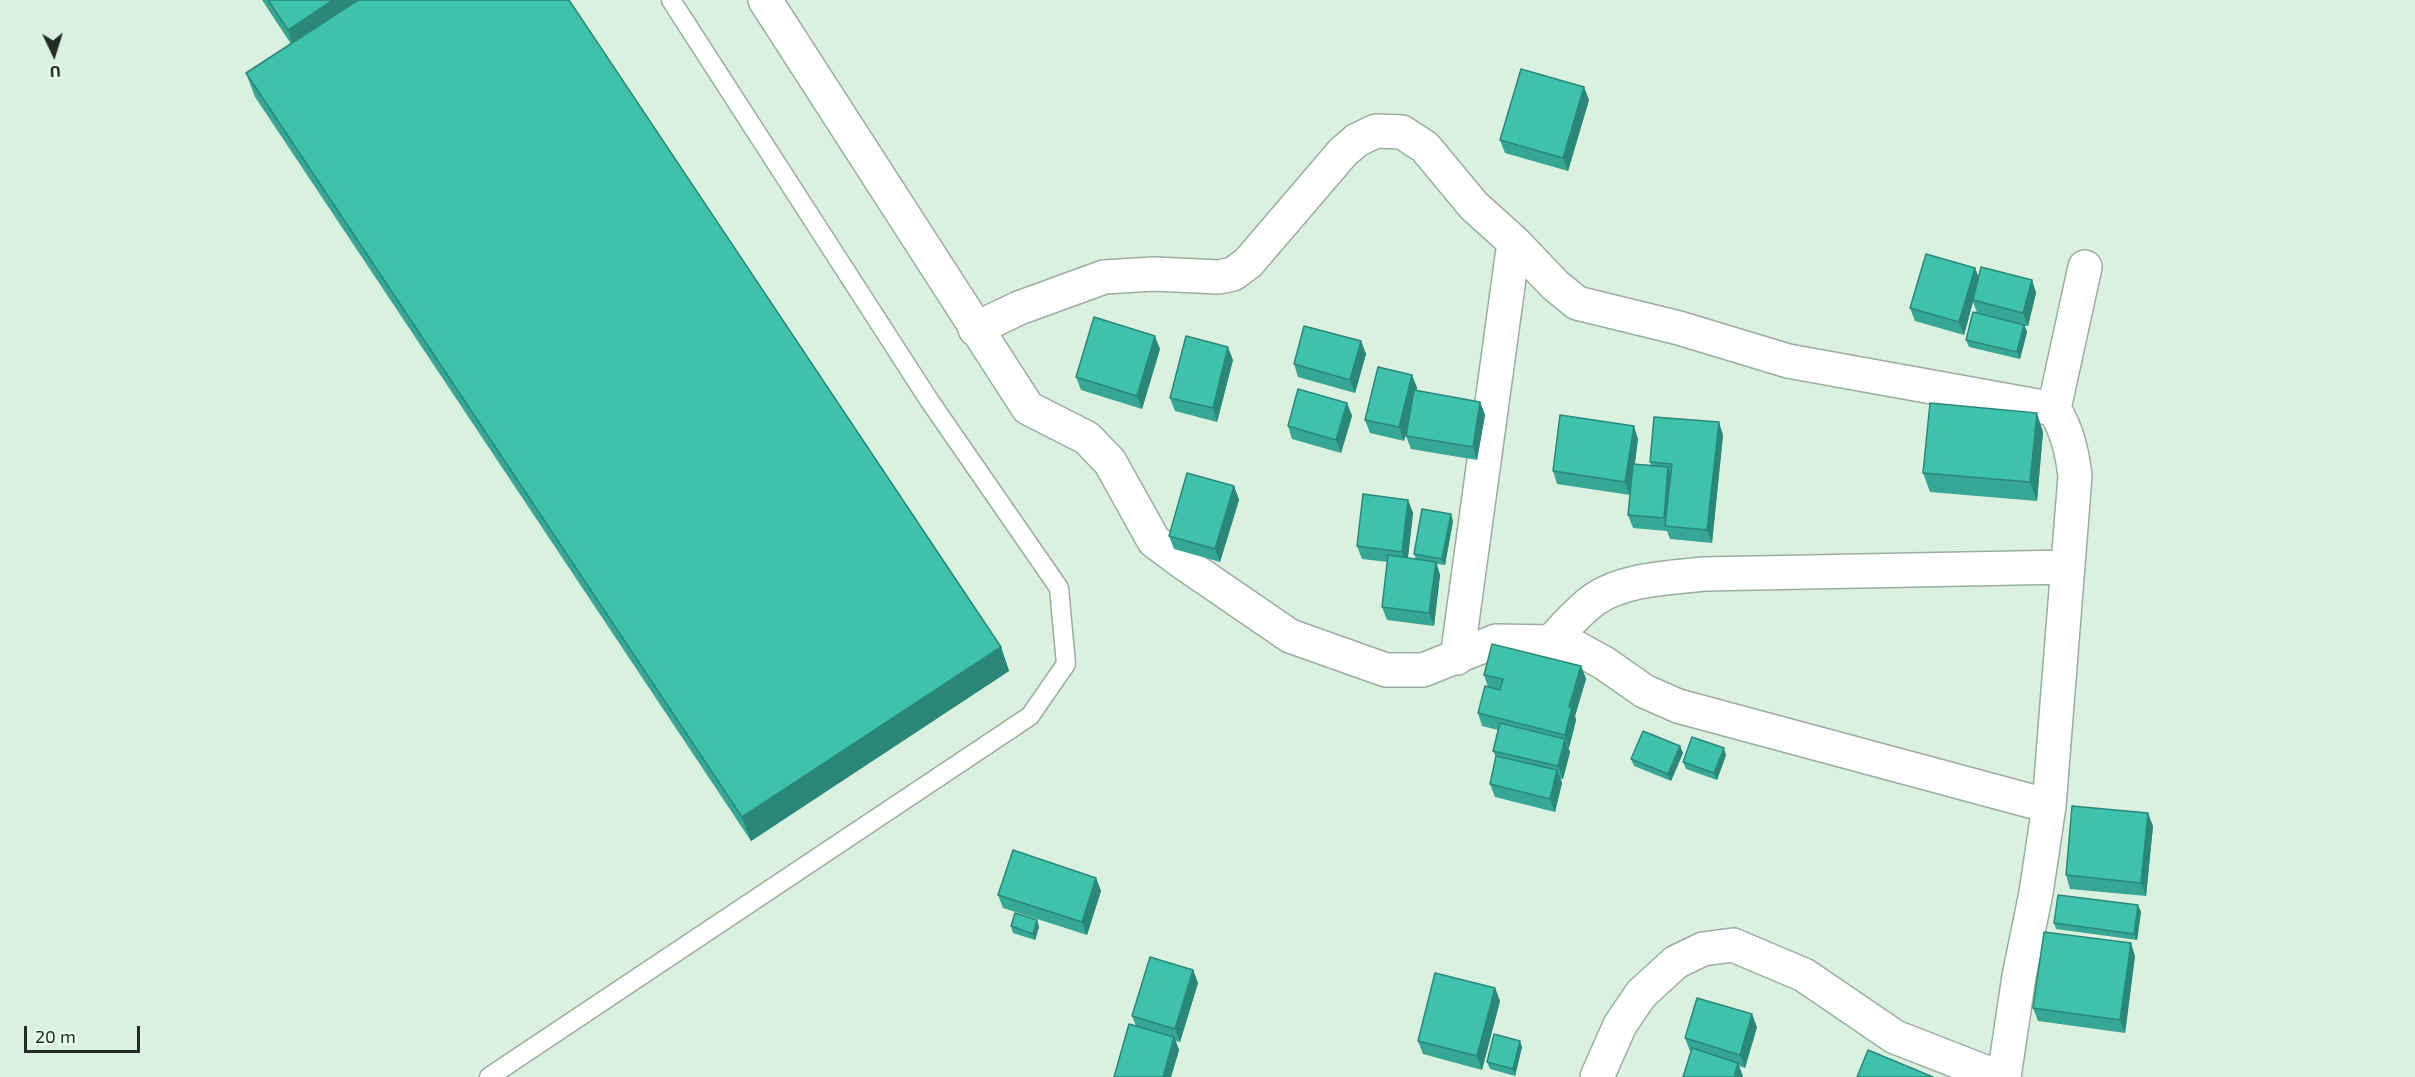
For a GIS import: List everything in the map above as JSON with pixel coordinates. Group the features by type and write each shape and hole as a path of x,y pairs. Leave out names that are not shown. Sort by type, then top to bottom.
{"street":[{"path":"765,0 1028,408 1087,438 1110,462 1154,541 1226,594 1290,636 1386,670 1423,670 1496,641 1551,642 1575,647 1604,663 1644,691 1677,706 2049,806"},
{"path":"975,329 1019,308 1104,277 1154,274 1219,277 1233,274 1248,263 1343,152 1357,140 1376,131 1402,132 1425,147 1474,206 1514,242 1555,285 1577,303 1679,328 1788,361 2054,409"},
{"path":"1456,658 1514,242"},
{"path":"2004,1077 2049,806 2075,476 2067,435 2054,409 2085,267"},
{"path":"1551,642 1580,610 1597,598 1622,588 1656,579 1704,574 2068,567"},
{"path":"1597,1077 1620,1025 1641,994 1676,962 1703,949 1733,945 1804,975 1895,1037 1998,1077"}],"lane":[{"path":"489,1077 1030,716 1066,664 1059,588 930,400 671,0"}],"building":[{"path":"268,0 333,0 288,30"},
{"path":"358,0 569,0 1001,647 742,817 246,73"},
{"path":"1521,69 1584,87 1563,158 1500,140"},
{"path":"1926,254 1975,268 1959,322 1910,308"},
{"path":"1981,267 2032,280 2023,313 1973,300"},
{"path":"1973,312 2024,325 2017,352 1966,340"},
{"path":"1094,317 1155,336 1137,396 1076,377"},
{"path":"1304,326 1361,341 1350,380 1294,364"},
{"path":"1186,336 1228,347 1213,408 1170,398"},
{"path":"1378,367 1412,375 1399,427 1365,420"},
{"path":"1298,389 1347,403 1336,440 1288,426"},
{"path":"1414,390 1480,402 1473,447 1406,436"},
{"path":"1930,403 2037,413 2030,482 1923,473"},
{"path":"1560,415 1634,426 1625,482 1553,471"},
{"path":"1654,417 1719,422 1707,530 1665,526 1672,464 1650,462"},
{"path":"1633,464 1668,467 1664,518 1628,515"},
{"path":"1187,473 1234,486 1215,549 1169,536"},
{"path":"1363,494 1408,500 1402,552 1357,546"},
{"path":"1422,509 1451,514 1442,559 1414,554"},
{"path":"1388,555 1436,562 1429,613 1382,607"},
{"path":"1492,644 1581,666 1569,707 1572,707 1565,735 1478,713 1485,686 1500,690 1503,679 1484,675"},
{"path":"1500,723 1565,739 1558,766 1493,751"},
{"path":"1643,731 1680,746 1668,774 1631,759"},
{"path":"1692,737 1724,748 1714,773 1683,762"},
{"path":"1496,756 1557,770 1550,799 1490,784"},
{"path":"2072,806 2148,813 2141,883 2066,875"},
{"path":"1013,850 1096,878 1082,922 998,895"},
{"path":"2058,895 2138,905 2134,934 2054,923"},
{"path":"1015,913 1037,920 1033,934 1011,926"},
{"path":"2044,932 2131,943 2120,1020 2033,1008"},
{"path":"1150,957 1193,970 1175,1029 1132,1016"},
{"path":"1435,973 1495,988 1477,1056 1418,1041"},
{"path":"1697,998 1752,1014 1740,1055 1685,1038"},
{"path":"1129,1024 1174,1037 1163,1077 1114,1077"},
{"path":"1494,1034 1520,1041 1513,1069 1487,1062"},
{"path":"1692,1048 1738,1063 1734,1077 1683,1077"},
{"path":"1868,1050 1933,1077 1857,1077"}]}
